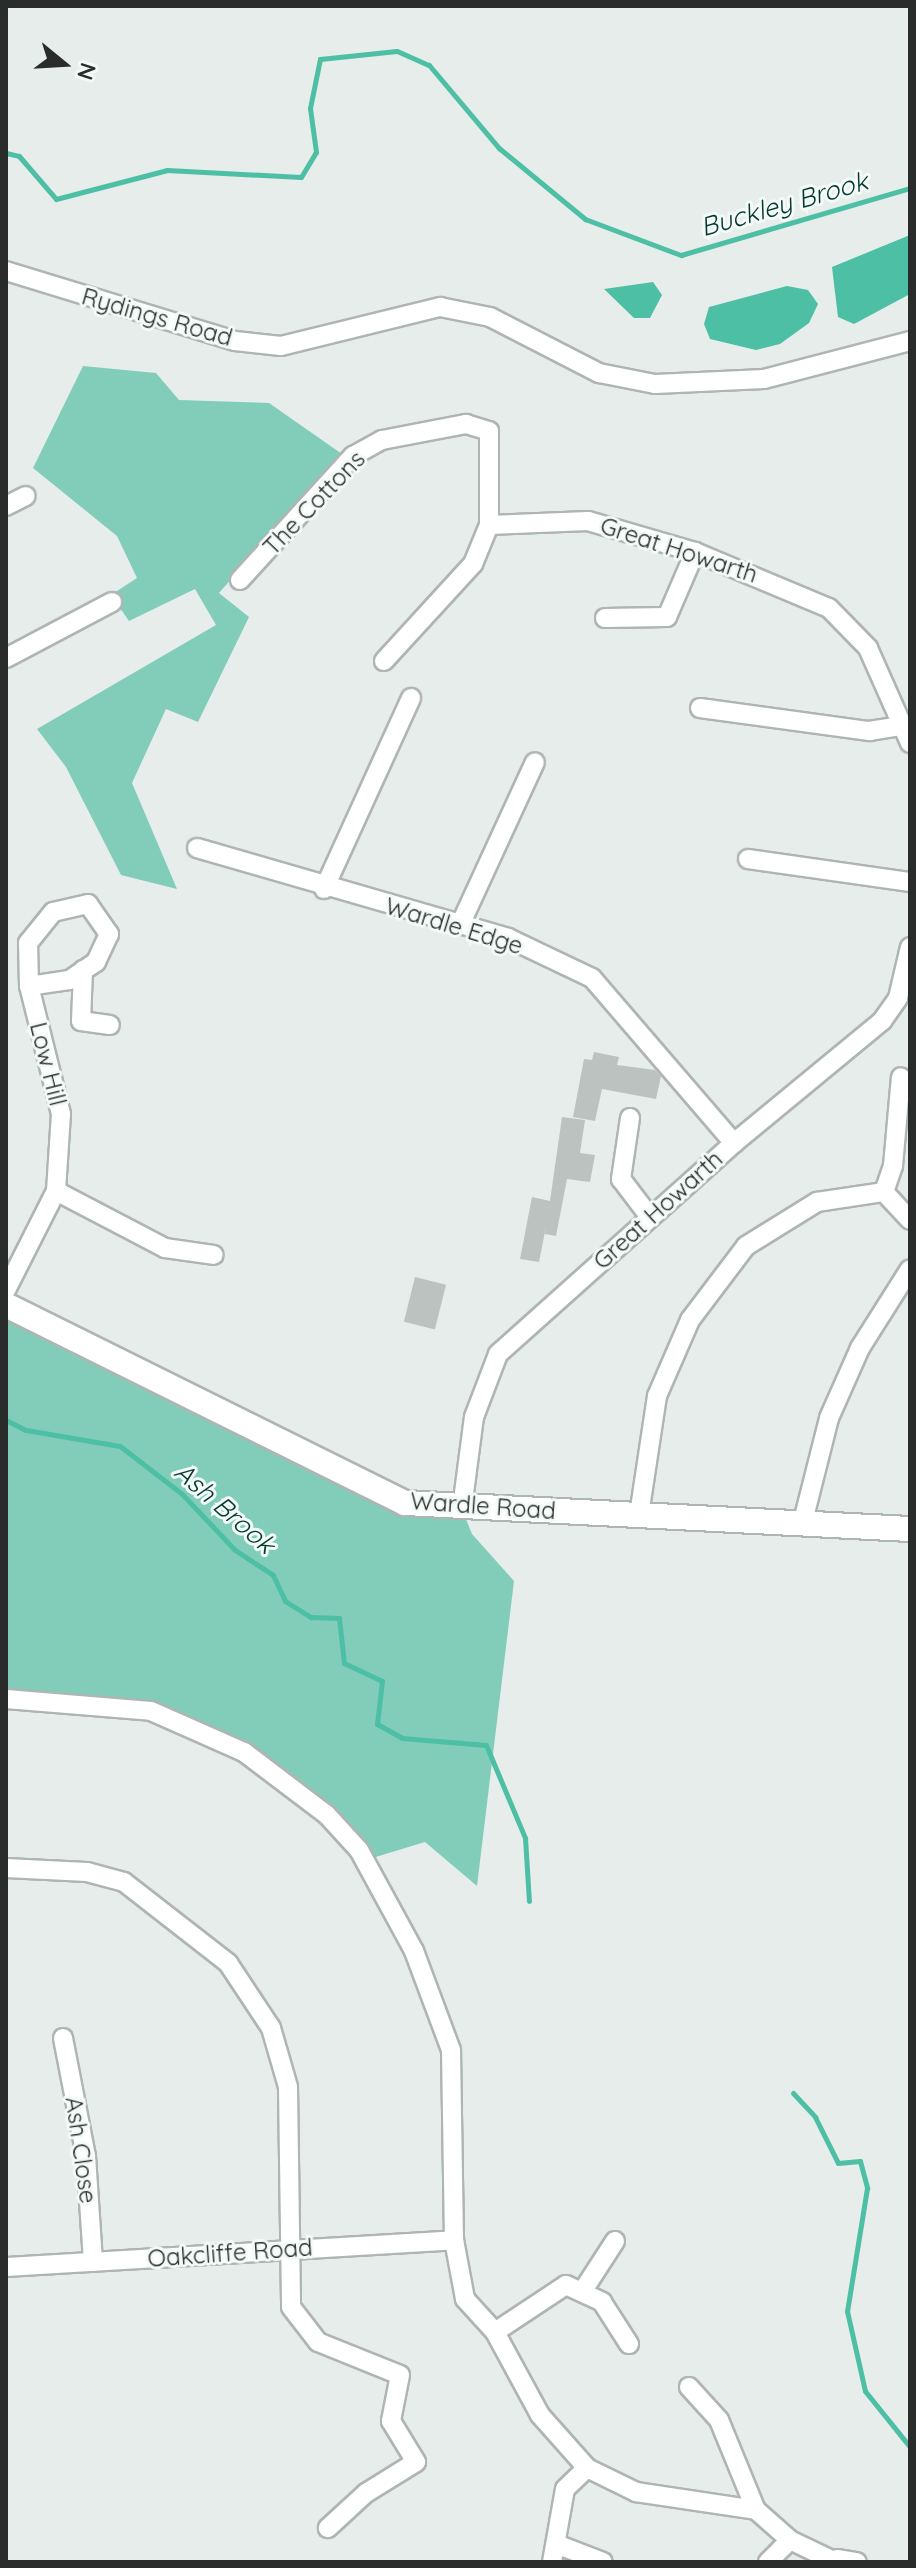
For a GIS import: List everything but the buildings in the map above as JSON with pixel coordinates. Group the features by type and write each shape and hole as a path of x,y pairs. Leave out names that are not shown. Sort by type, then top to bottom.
{"street":[{"name":"Rydings Road","path":"6,271 235,341 281,346 440,307 490,317 599,373 655,384 764,379 910,341"},
{"name":"The Cottons","path":"240,580 353,456 382,440 466,424 489,431 489,525"},
{"path":"6,506 26,496"},
{"name":"Great Howarth","path":"489,525 588,521 695,552 829,608 868,648 906,735"},
{"path":"384,661 473,564 489,525"},
{"path":"605,618 667,617 695,552"},
{"path":"6,658 112,602"},
{"path":"324,889 411,698"},
{"path":"700,708 906,735"},
{"path":"460,925 535,762"},
{"name":"Wardle Edge","path":"197,848 324,889 508,938 592,978 734,1143"},
{"path":"748,859 910,882"},
{"name":"Low Hill","path":"6,1290 56,1191 61,1114 29,986 28,943 53,912 88,904 109,934 96,962 83,970"},
{"name":"Great Howarth","path":"462,1508 474,1417 498,1354 734,1143 882,1021 898,998 910,947"},
{"path":"29,986 69,980 83,970"},
{"path":"83,970 81,1021 110,1025"},
{"path":"884,1192 893,1166 901,1077"},
{"path":"630,1118 621,1179 650,1217"},
{"path":"56,1191 165,1248 214,1255"},
{"path":"884,1192 910,1220"},
{"path":"639,1515 657,1396 690,1320 746,1246 817,1202 884,1192"},
{"path":"802,1525 829,1418 860,1348 909,1272"},
{"name":"Wardle Road","path":"6,1305 375,1493 405,1503 910,1529"},
{"path":"6,1699 110,1704 193,1727 277,1774 359,1850 414,1951 451,2050 454,2240 465,2299 495,2332 540,2415 587,2468 636,2492 756,2510"},
{"path":"6,1868 87,1872 124,1882 228,1963 271,2028 288,2087 291,2307 318,2342 400,2375 391,2421 416,2462 366,2493 328,2528"},
{"name":"Ash Close","path":"63,2038 86,2156 93,2262"},
{"name":"Oakcliffe Road","path":"6,2267 454,2240"},
{"path":"584,2289 615,2241"},
{"path":"495,2332 566,2285 584,2289 602,2302 629,2344"},
{"path":"689,2387 719,2420 756,2510 790,2540 815,2556 857,2562"},
{"path":"587,2468 565,2489 554,2553 603,2562"},
{"path":"768,2562 790,2540"}],"shaded area":[{"path":"910,235 910,294 854,324 838,317 832,267"},
{"path":"653,282 662,295 650,318 634,318 604,289"},
{"path":"787,286 808,290 818,304 809,323 780,344 756,350 710,339 704,324 709,307"},
{"path":"83,366 156,373 179,400 269,403 342,454 219,593 249,617 198,722 166,709 132,783 177,889 121,875 66,767 37,729 216,625 195,589 129,621 111,595 137,578 117,536 33,468"},
{"path":"6,1311 370,1498 464,1514 472,1534 514,1581 477,1886 425,1842 369,1859 362,1847 194,1722 6,1695"}],"waterway":[{"name":"Buckley Brook","path":"6,153 19,156 56,199 167,170 301,177 316,152 310,108 320,59 397,51 429,65 499,148 585,219 681,255 910,188"},
{"name":"Ash Brook","path":"6,1420 26,1430 120,1446 182,1494 235,1550 273,1575 285,1601 311,1617 339,1618 344,1663 382,1681 377,1724 402,1738 486,1745 525,1838 529,1901"},
{"name":"Ash Brook","path":"793,2093 815,2117 838,2163 860,2161 867,2188 847,2311 865,2391 910,2447"}]}
